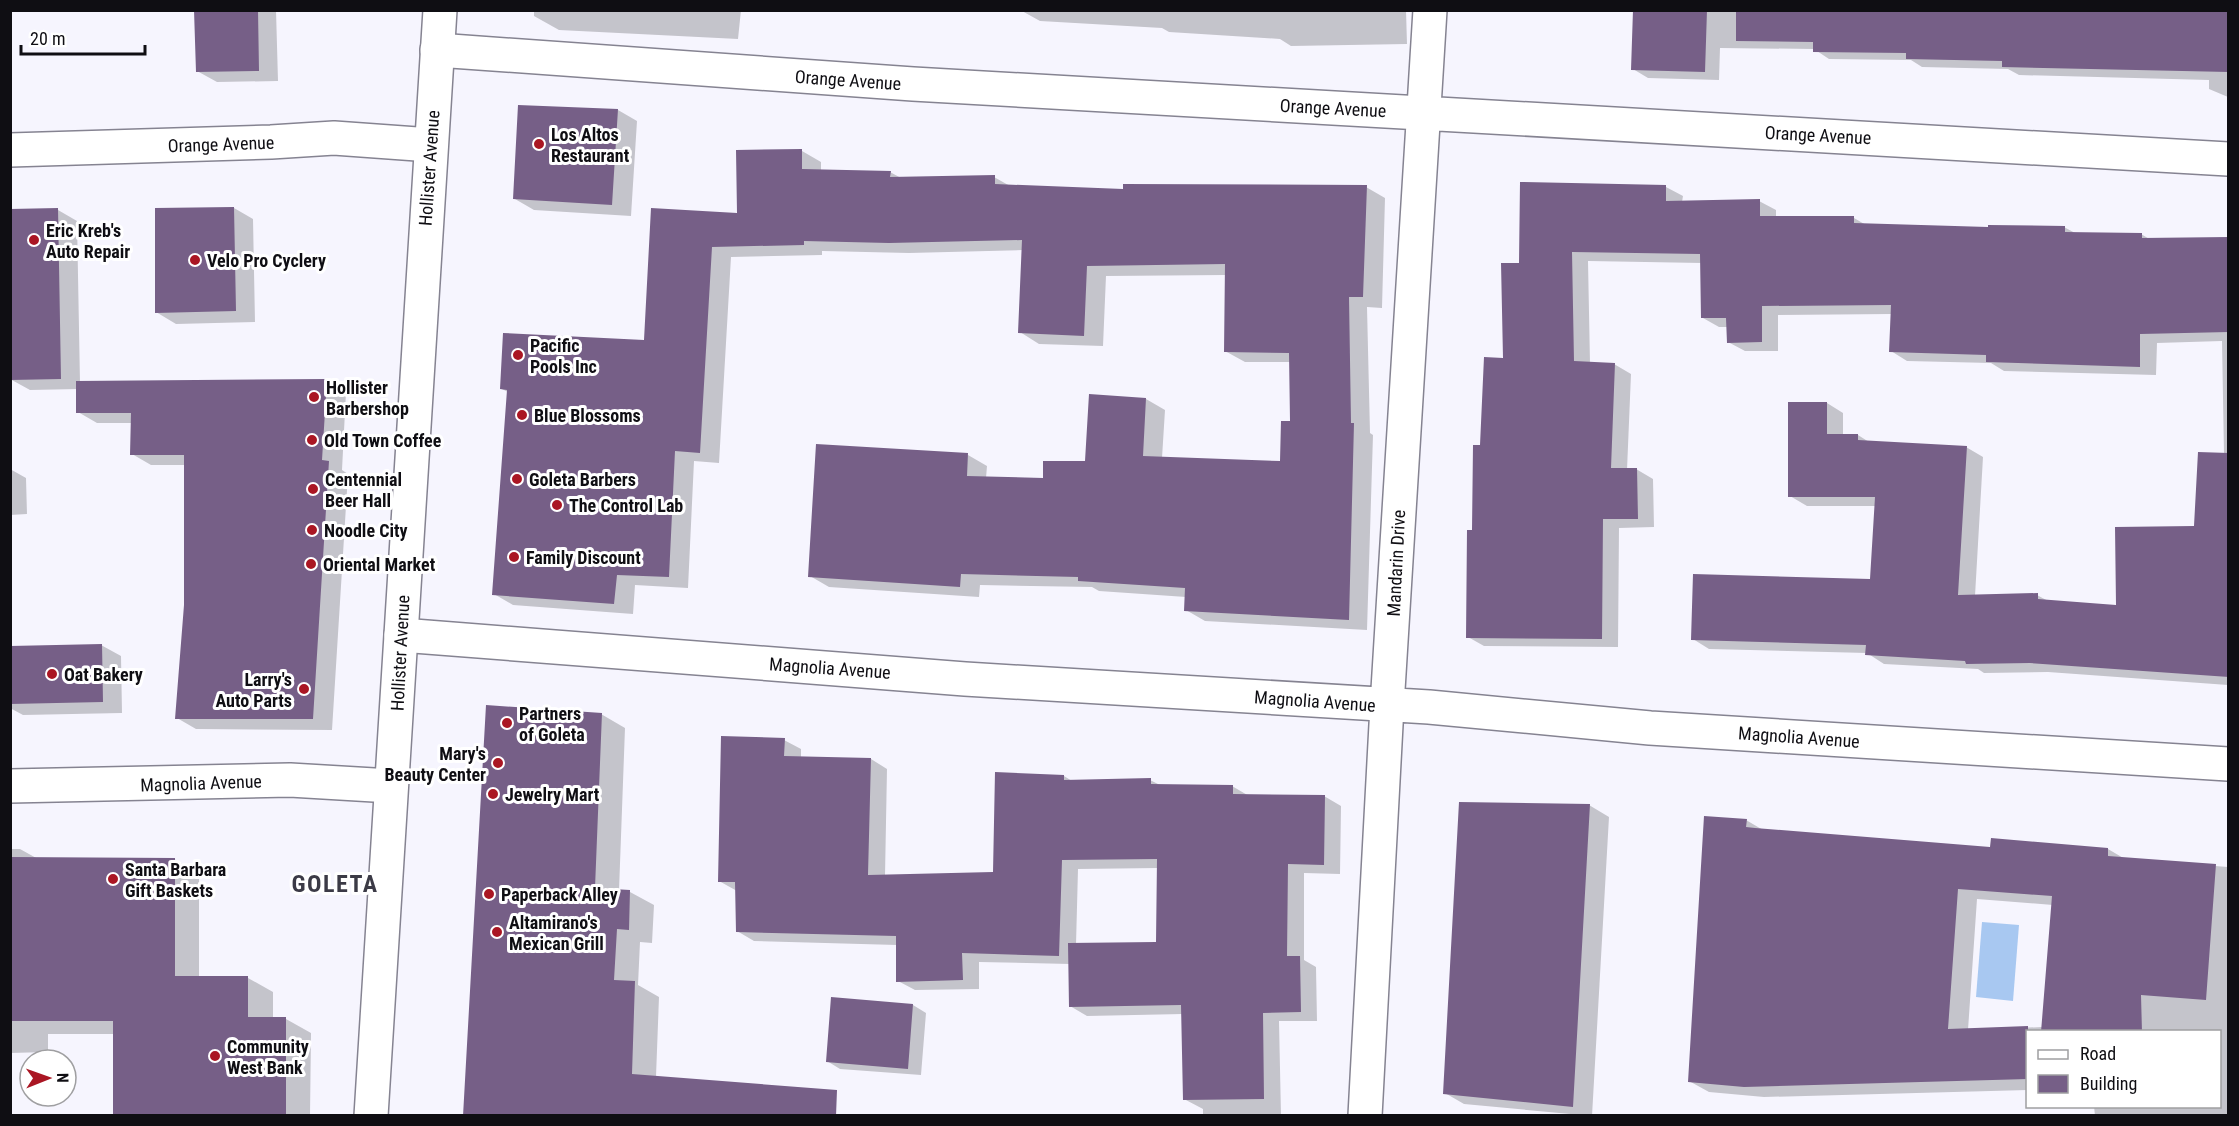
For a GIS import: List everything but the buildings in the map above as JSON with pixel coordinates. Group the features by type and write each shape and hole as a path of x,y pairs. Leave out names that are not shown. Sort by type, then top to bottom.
{"street":[{"name":"Hollister Avenue","path":"371,1116 440,10"},
{"name":"Mandarin Drive","path":"1365,1116 1387,706 1430,10"},
{"name":"Orange Avenue","path":"437,50 913,84 2229,159"},
{"name":"Orange Avenue","path":"10,150 334,138 431,145"},
{"name":"Magnolia Avenue","path":"401,635 965,679 1387,706 1650,728 2229,764"},
{"name":"Magnolia Avenue","path":"10,786 290,780 391,786"}],"water":[{"path":"1982,922 2019,925 2013,1001 1976,997"}],"place":[{"name":"Los Altos Restaurant","path":"539,144"},
{"name":"Eric Kreb's Auto Repair","path":"34,240"},
{"name":"Velo Pro Cyclery","path":"195,260"},
{"name":"Pacific Pools Inc","path":"518,355"},
{"name":"Hollister Barbershop","path":"314,397"},
{"name":"Blue Blossoms","path":"522,415"},
{"name":"Old Town Coffee","path":"312,440"},
{"name":"Goleta Barbers","path":"517,479"},
{"name":"Centennial Beer Hall","path":"313,489"},
{"name":"The Control Lab","path":"557,505"},
{"name":"Noodle City","path":"312,530"},
{"name":"Family Discount","path":"514,557"},
{"name":"Oriental Market","path":"311,564"},
{"name":"Oat Bakery","path":"52,674"},
{"name":"Larry's Auto Parts","path":"304,689"},
{"name":"Partners of Goleta","path":"507,723"},
{"name":"Mary's Beauty Center","path":"498,763"},
{"name":"Jewelry Mart","path":"493,794"},
{"name":"Santa Barbara Gift Baskets","path":"113,879"},
{"name":"Paperback Alley","path":"489,894"},
{"name":"Altamirano's Mexican Grill","path":"497,932"},
{"name":"Community West Bank","path":"215,1056"}],"district":[{"name":"GOLETA","path":"335,884"}]}
